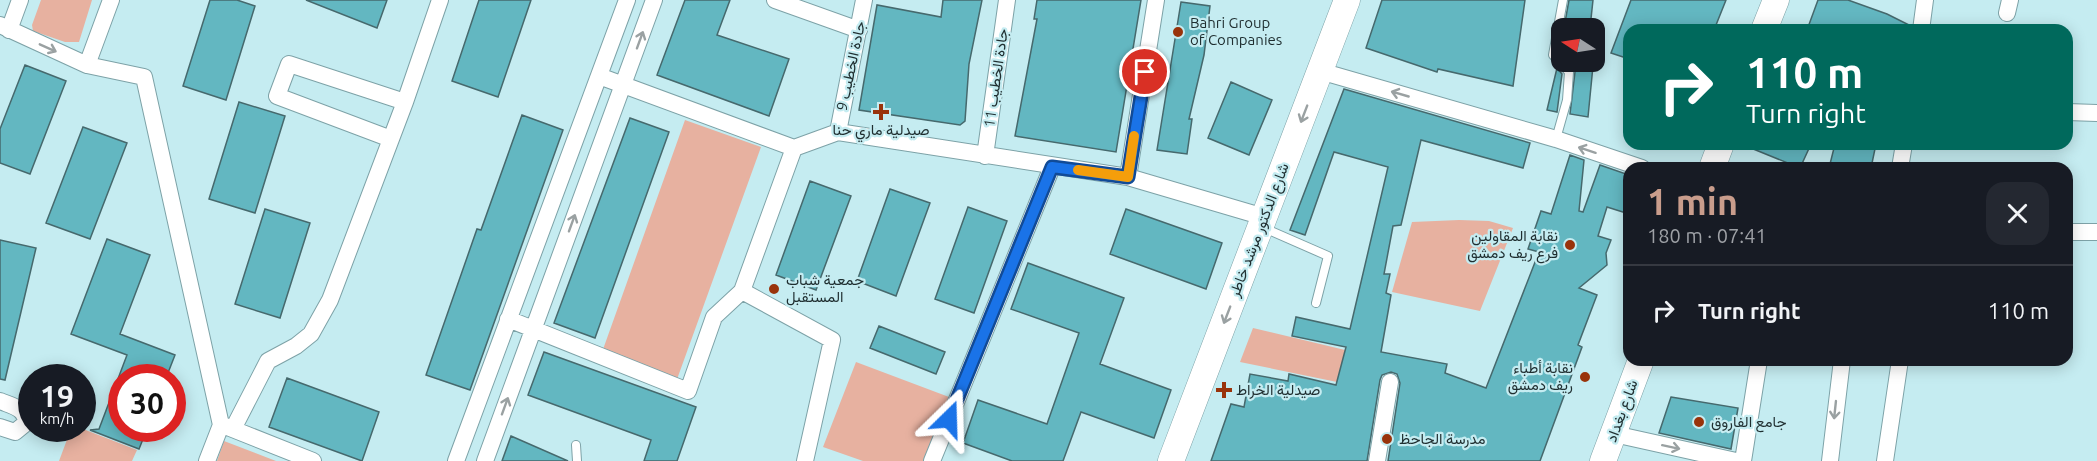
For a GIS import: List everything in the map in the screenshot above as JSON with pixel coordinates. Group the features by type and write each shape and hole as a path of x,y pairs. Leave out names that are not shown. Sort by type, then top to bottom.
{"main road":[{"name":"شارع الدكتور مرشد خاطر","path":"1171,461 1347,0"},
{"path":"1766,24 1776,0"},
{"name":"شارع بغداد","path":"1603,461 1639,366"}],"street":[{"path":"20,0 5,28 87,65 144,77 227,427"},
{"path":"87,65 111,0"},
{"path":"207,461 268,361 296,346 310,334 330,300 392,139 440,0"},
{"path":"456,461 627,0"},
{"path":"485,461 654,0"},
{"path":"775,0 859,30"},
{"name":"جادة الخطيب 9","path":"838,132 864,0"},
{"name":"جادة الخطيب 11","path":"985,156 1007,0"},
{"path":"1128,177 1156,0"},
{"path":"1922,24 1925,0"},
{"path":"392,139 277,96 289,64 405,102"},
{"path":"1320,71 1556,139 1624,162"},
{"path":"599,76 794,148 838,132 1128,177 1263,221"},
{"path":"2073,112 2097,113"},
{"path":"508,319 688,392 714,317 742,291 794,148"},
{"path":"932,461 1052,167"},
{"path":"2073,232 2097,232"},
{"path":"742,291 832,340 805,461"},
{"path":"1743,461 1757,366"},
{"path":"1830,461 1841,366"},
{"path":"1885,461 1899,366"},
{"path":"1377,461 1390,382"},
{"path":"0,401 22,410 26,416 26,423 15,432 0,427"},
{"path":"227,427 313,461"},
{"path":"1614,434 1736,461"}],"lane":[{"path":"1556,139 1567,100 1569,72 1553,56 1563,0"},
{"path":"1263,221 1328,256 1316,303"},
{"path":"576,445 577,461"}],"shaded area":[{"path":"41,0 92,0 79,42 65,42 33,31 32,25"},
{"path":"685,120 761,147 676,382 601,355"},
{"path":"1489,221 1513,228 1480,311 1392,292 1412,222"},
{"path":"1253,328 1345,350 1337,382 1240,362"},
{"path":"856,362 949,397 924,461 863,461 823,447"},
{"path":"96,434 108,439 108,442 116,442 137,450 132,461 59,461 66,442 96,442"},
{"path":"224,441 276,461 217,461"}],"building":[{"path":"210,0 237,0 255,6 226,100 183,86"},
{"path":"306,0 387,0 377,28"},
{"path":"479,0 531,0 498,97 452,81"},
{"path":"685,0 730,0 717,35 789,59 769,116 657,75"},
{"path":"943,0 982,0 969,64 965,121 960,125 859,110 877,5 941,17"},
{"path":"1037,0 1141,0 1116,152 1015,136 1037,19 1034,19"},
{"path":"1382,0 1525,0 1513,86 1438,69 1437,72 1366,48"},
{"path":"1569,0 1593,0 1591,18 1566,18"},
{"path":"1631,0 1726,0 1716,24 1623,24 1623,57 1611,53"},
{"path":"1818,0 1848,0 1907,24 1809,24"},
{"path":"1181,2 1210,6 1204,55 1189,119 1192,119 1187,154 1157,150"},
{"path":"25,65 66,81 30,174 0,163 0,129"},
{"path":"1556,72 1560,72 1562,74 1557,112 1547,110"},
{"path":"1575,72 1592,72 1588,117 1570,114"},
{"path":"1231,82 1272,100 1249,155 1208,138"},
{"path":"1344,89 1530,143 1523,168 1421,140 1401,225 1393,226 1384,274 1390,274 1386,293 1391,295 1381,352 1447,364 1445,373 1486,388 1539,252 1528,249 1541,211 1551,214 1570,155 1584,160 1579,211 1583,212 1600,165 1623,173 1623,212 1607,207 1598,236 1611,240 1606,253 1607,265 1579,288 1597,295 1578,345 1582,347 1540,461 1388,461 1400,383 1397,374 1391,372 1382,375 1380,380 1367,461 1211,461 1231,404 1244,407 1250,374 1288,381 1289,374 1336,385 1346,347 1292,336 1296,317 1350,329 1388,167 1334,152 1305,235 1290,230"},
{"path":"239,102 285,116 255,213 209,199"},
{"path":"522,115 563,130 470,390 426,375 477,229 481,230"},
{"path":"630,118 669,132 595,338 554,323"},
{"path":"83,127 127,143 90,239 46,223"},
{"path":"1756,150 1808,150 1803,162 1785,162"},
{"path":"1834,150 1875,150 1872,162 1830,162"},
{"path":"810,181 851,196 816,290 776,275"},
{"path":"890,189 930,203 896,296 857,281"},
{"path":"968,207 1007,221 974,313 935,299"},
{"path":"265,209 310,223 280,318 235,304"},
{"path":"1126,209 1222,243 1206,289 1110,254"},
{"path":"107,239 150,255 120,334 175,355 171,364 124,364 127,355 71,334"},
{"path":"0,240 36,248 5,380 0,379"},
{"path":"1028,263 1124,298 1100,364 1171,390 1154,438 1081,412 1063,461 1012,461 963,443 978,400 1047,424 1079,333 1011,309"},
{"path":"879,326 945,352 936,374 870,348"},
{"path":"544,352 696,407 677,461 644,461 651,440 528,395"},
{"path":"287,378 379,412 362,461 269,427"},
{"name":"جامع الفاروق","path":"1671,397 1738,408 1731,449 1659,433"},
{"path":"108,405 108,437 96,432 96,429 99,429"},
{"path":"511,436 568,461 502,461"},
{"path":"121,442 142,442 139,449"}],"slow traffic":[{"path":"1078,170 1128,177 1134,136"}],"place":[{"name":"Bahri Group of Companies","path":"1178,32"},
{"name":"صيدلية ماري حنا","path":"881,112"},
{"name":"نقابة المقاولين فرع ريف دمشق","path":"1570,245"},
{"name":"جمعية شباب المستقبل","path":"774,289"},
{"name":"نقابة أطباء ريف دمشق","path":"1585,377"},
{"name":"صيدلية الخراط","path":"1224,390"},
{"name":"جامع الفاروق","path":"1699,422"},
{"name":"مدرسة الجاحظ","path":"1387,439"}],"route":[{"path":"949,419 1052,167 1128,177 1145,72"}]}
